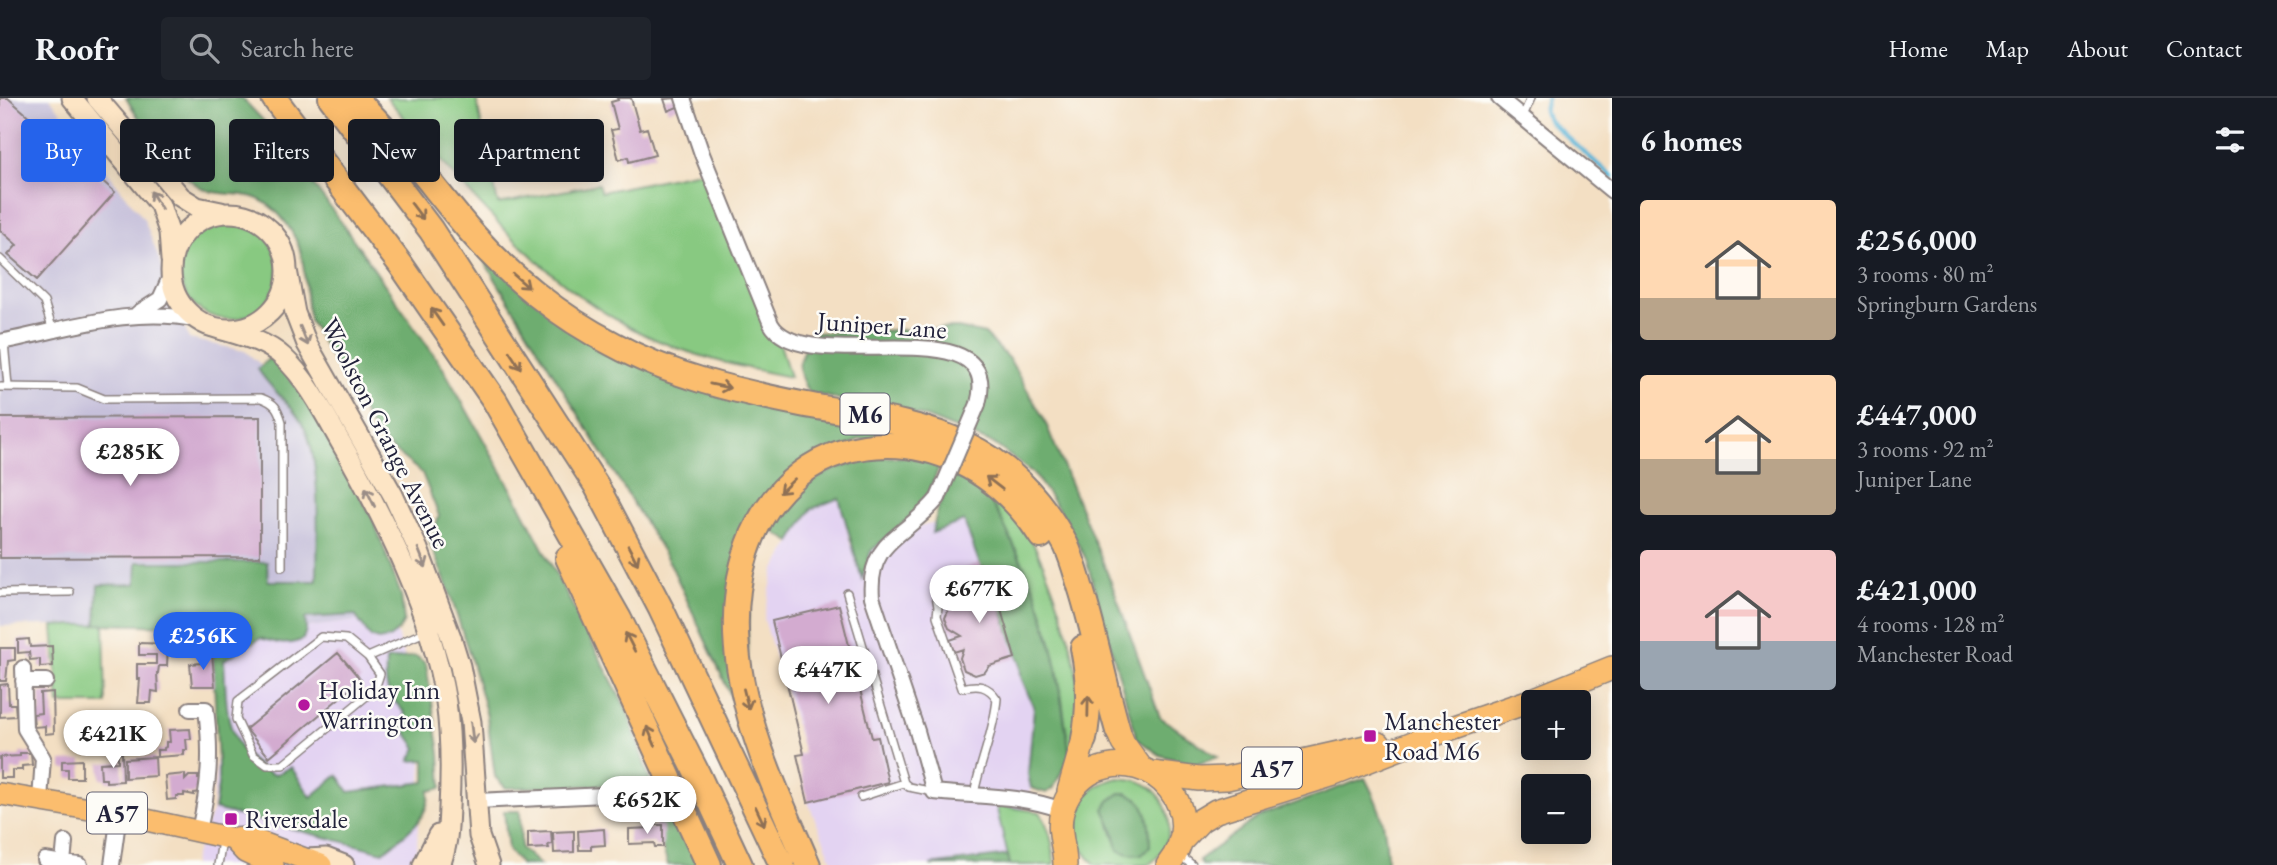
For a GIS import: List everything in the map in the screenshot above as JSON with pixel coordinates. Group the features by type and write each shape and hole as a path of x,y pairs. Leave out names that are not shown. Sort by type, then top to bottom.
{"highway":[{"path":"274,98 409,277 495,401 619,619 740,865"},
{"path":"331,98 431,230 596,485 661,609 782,865"},
{"name":"M6","path":"355,98 412,159 472,234 514,274 565,316 611,344 706,383 800,404 886,418 940,434 981,452 1015,477 1043,509 1068,548 1086,604 1118,731"},
{"name":"M6","path":"807,865 764,759 748,709 740,676 736,616 743,564 753,536 766,512 792,481 825,459 864,446 912,446 956,459 991,480 1011,497 1048,546 1078,626 1087,672 1087,724 1084,739"},
{"path":"526,457 583,594 646,724 709,865"},
{"name":"A57","path":"1179,856 1201,820 1216,811 1334,774 1446,730 1530,702 1612,668"},
{"name":"A57","path":"1064,804 1082,779 1105,767 1123,765 1191,779 1227,778 1446,730"},
{"path":"1118,731 1131,754 1146,770"},
{"path":"1067,858 1060,822 1084,739"},
{"name":"A57","path":"1146,770 1165,782 1179,804 1183,829 1179,856"}],"main road":[{"path":"72,98 160,205 169,232 171,270 179,301 204,323 228,329 246,326 263,318 276,305 284,288 287,270 282,250 271,232 261,223 234,213 197,207 181,197 97,98"},
{"path":"171,270 176,248 186,233 199,221 234,213"},
{"name":"Woolston Grange Avenue","path":"287,270 295,313 307,344 393,495 436,593 460,666 471,722 479,835 489,865"},
{"name":"Woolston Grange Avenue","path":"204,323 273,349 298,375 329,422 368,491 417,599 447,712 451,769 449,838 440,865"},
{"name":"A57","path":"0,794 119,814 228,838 250,838 314,862"},
{"path":"424,865 449,808"},
{"name":"A57","path":"228,838 245,852 273,865"},
{"path":"314,862 326,858 344,865"}],"street":[{"name":"Juniper Lane","path":"683,98 771,324 780,335 797,343 820,347 908,347 953,352 970,362 977,370 981,385 978,404 938,498 881,550 871,582 872,597 917,731 934,792"},
{"path":"1499,98 1612,191"},
{"path":"133,315 160,299 171,270"},
{"path":"2,342 133,315 166,314 204,323"},
{"path":"40,800 43,758 24,729 23,675 46,681"},
{"path":"190,709 206,709 211,747 209,779 199,831"},
{"path":"934,792 1064,804"},
{"path":"477,801 647,793"},
{"path":"111,865 119,814"},
{"path":"62,863 65,842"},
{"path":"45,860 80,865"}],"lane":[{"path":"1523,116 1531,98"},
{"path":"0,259 44,302 53,331"},
{"path":"2,342 4,386 78,388 104,398 261,398 273,402 282,422 282,567"},
{"path":"0,593 70,592"},
{"path":"847,593 904,783 909,787 934,792"},
{"path":"936,595 937,616 961,688 985,686 998,699 974,795"},
{"path":"368,657 427,631"},
{"path":"321,637 346,639 368,657 380,674 375,689 283,765 267,765 253,755 236,719 237,702 321,637"},
{"path":"861,797 904,783"},
{"path":"218,865 228,838"}],"shaded area":[{"path":"0,98 50,98 66,119 21,119 21,182 106,182 106,170 144,219 189,339 245,351 293,392 391,616 212,640 183,641 182,626 0,626"},
{"path":"839,498 851,546 970,512 1020,663 1021,677 1034,708 1028,774 1031,788 1003,865 834,865 808,802 797,755 804,753 764,619 774,571 811,509"},
{"path":"391,616 425,719 414,865 193,865 212,812 220,717 212,640"}],"green space":[{"path":"126,98 242,98 262,119 229,119 229,182 311,182 443,368 518,501 627,710 651,784 506,788 495,777 487,716 449,591 430,543 439,516 422,473 378,438 310,321 302,258 286,223 260,200 219,193 193,182 215,182 215,119 140,119"},
{"path":"387,98 476,98 480,119 454,119 454,175 440,159 440,119 405,119"},
{"path":"704,171 781,347 790,377 733,365 679,349 643,334 605,313 536,260 460,182 493,182 498,204 598,184 601,192"},
{"path":"229,221 248,225 263,236 274,251 278,270 274,289 263,304 248,315 229,319 210,315 195,304 184,289 180,270 184,251 195,236 210,225"},
{"path":"478,251 593,343 893,429 931,443 859,439 751,520 745,727 671,565"},
{"path":"958,328 985,334 1010,360 1044,419 1111,582 1160,717 1218,757 1195,765 1160,755 1137,739 1086,559 1060,511 1033,473 994,444 923,416 809,393 799,369 811,333"},
{"path":"269,358 286,372 319,419 373,519 401,595 404,621 399,630 389,638 378,640 370,637 355,615 305,618 306,630 303,639 287,644 260,638 224,660 231,727 245,754 257,765 274,775 291,767 311,797 338,775 349,792 425,782 425,760 410,761 417,748 403,728 405,713 388,690 386,660 416,656 426,664 440,753 442,788 429,791 425,810 414,826 383,852 214,809 218,764 212,640 183,641 182,626 96,624 98,585 136,584 137,562 267,562 268,581 317,581 314,463 300,420 258,369"},
{"path":"877,457 910,457 940,465 923,506 871,551 862,579 839,498 811,509 791,542 771,530 793,500 815,480 841,467"},
{"path":"954,474 984,490 1036,592 1054,655 1070,755 1053,789 1046,793 1031,788 1028,774 1034,708 1021,677 1020,663 997,596 992,598 964,521 932,533 938,508"},
{"path":"984,490 1013,515 1027,534 1048,575 1056,598 1071,646 1079,695 1076,730 1070,755 1057,666 1042,611 1016,549"},
{"path":"104,624 106,704 59,704 53,626"},
{"path":"1118,778 1138,781 1149,786 1164,804 1168,815 1168,837 1164,848 1148,865 1096,865 1084,853 1077,839 1076,814 1081,802 1102,784","holes":["1120,793 1128,793 1150,832 1116,841 1110,825 1109,801"]},
{"path":"1365,778 1382,820 1387,865 1202,865 1199,860 1258,817"},
{"path":"1120,793 1137,798 1146,811 1150,846 1142,855 1118,850 1104,809 1109,801"},
{"path":"662,805 674,810 697,865 668,865 658,827"},
{"path":"996,805 1040,812 1051,837 1054,865 1010,865"},
{"path":"504,811 520,811 521,848 540,865 521,865 508,850"},
{"path":"1008,855 1010,865 930,865"}],"building":[{"path":"0,98 8,98 32,119 21,119 21,182 104,182 115,192 37,280 8,255 17,245 0,230"},
{"path":"617,98 631,98 640,130 647,128 655,155 629,162 628,157 619,160 611,130 618,129 611,102 618,100"},
{"path":"677,98 680,106 668,111 664,99"},
{"path":"260,417 260,557 0,558 0,418"},
{"path":"980,563 992,598 997,596 1015,658 989,666 985,672 975,675 964,670 960,658 963,649 954,652 950,640 962,636 949,628 945,618 950,606 960,602 969,605 957,571"},
{"path":"839,605 872,738 878,737 888,782 808,802 797,755 804,754 772,621"},
{"path":"29,639 30,647 52,646 53,666 40,667 40,659 30,660 29,652 18,653 18,640"},
{"path":"139,643 168,644 167,666 159,666 158,692 152,691 151,703 138,703 140,679 137,679 137,664 156,664 156,655 139,655"},
{"path":"0,648 15,648 15,660 8,661 6,681 0,681"},
{"path":"212,653 215,686 192,686 190,664 202,663 201,654"},
{"name":"Holiday Inn Warrington","path":"338,653 361,680 269,757 246,729"},
{"path":"8,684 9,704 15,704 16,716 0,717 0,685"},
{"path":"53,692 54,733 45,734 45,726 34,727 33,714 41,713 40,693"},
{"path":"190,729 191,739 186,739 187,750 184,750 184,755 157,757 157,750 164,750 166,742 170,742 169,730"},
{"path":"122,752 123,781 106,782 106,779 101,779 100,763 118,762 118,753"},
{"path":"20,753 31,753 32,765 22,766 22,770 12,770 12,778 0,778 0,757 20,756"},
{"path":"155,757 156,776 125,778 125,759"},
{"path":"82,760 82,778 68,778 68,769 62,769 62,761"},
{"path":"185,774 185,780 189,776 198,776 198,779 201,779 202,792 194,795 184,793 184,796 167,800 165,776"},
{"path":"654,825 663,825 663,847 655,847 654,843 629,844 629,829 654,828"},
{"path":"604,829 605,845 591,846 591,850 579,850 578,831"},
{"path":"551,831 552,844 548,845 549,848 528,849 528,832"},
{"path":"574,831 574,852 554,853 553,832"}],"waterway":[{"path":"1547,98 1544,111 1549,121 1612,177"}],"place":[{"name":"Holiday Inn Warrington","path":"304,705"},
{"name":"Manchester Road M6","path":"1370,736"},
{"name":"Riversdale","path":"231,819"}]}
